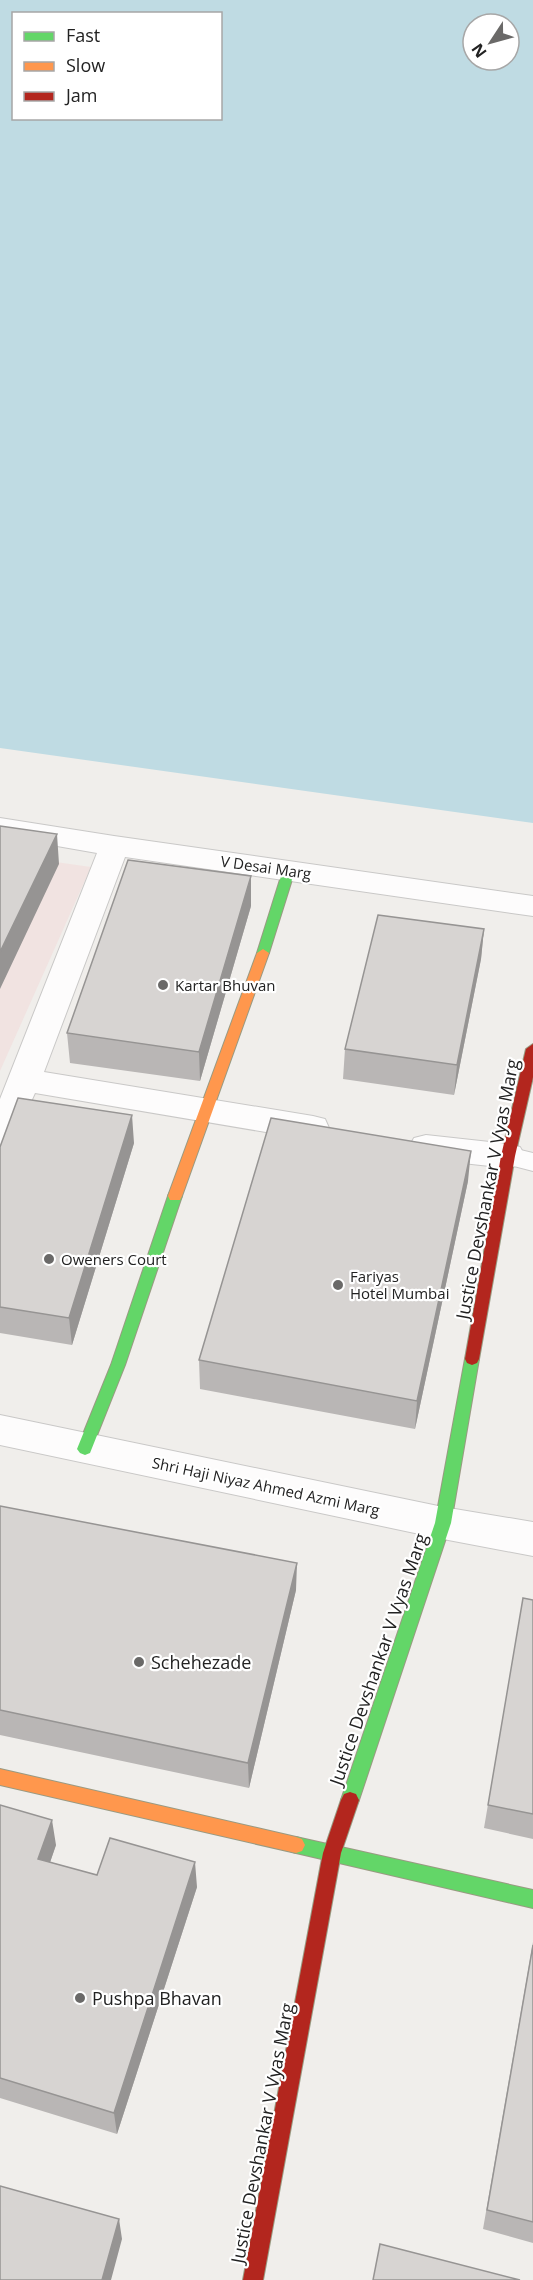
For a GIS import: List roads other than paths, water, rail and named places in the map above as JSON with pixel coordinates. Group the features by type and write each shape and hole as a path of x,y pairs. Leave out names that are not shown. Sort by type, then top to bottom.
{"street":[{"name":"V Desai Marg","path":"0,827 114,846 533,906"},
{"path":"0,1134 25,1080 105,878 114,846"},
{"path":"85,1449 105,1400 205,1110 278,910 289,870"},
{"name":"Justice Devshankar V Vyas Marg","path":"252,2280 332,1853 443,1523 520,1159 533,1049"},
{"path":"25,1080 343,1133"},
{"path":"400,1143 520,1159"},
{"name":"Shri Haji Niyaz Ahmed Azmi Marg","path":"0,1430 443,1523 533,1539"},
{"path":"0,1777 533,1899"}],"water":[{"path":"0,0 533,0 533,823 0,748"}],"place":[{"name":"Kartar Bhuvan","path":"163,985"},
{"name":"Oweners Court","path":"49,1259"},
{"name":"Fariyas Hotel Mumbai","path":"338,1285"},
{"name":"Schehezade","path":"139,1662"},
{"name":"Pushpa Bhavan","path":"80,1998"}]}
